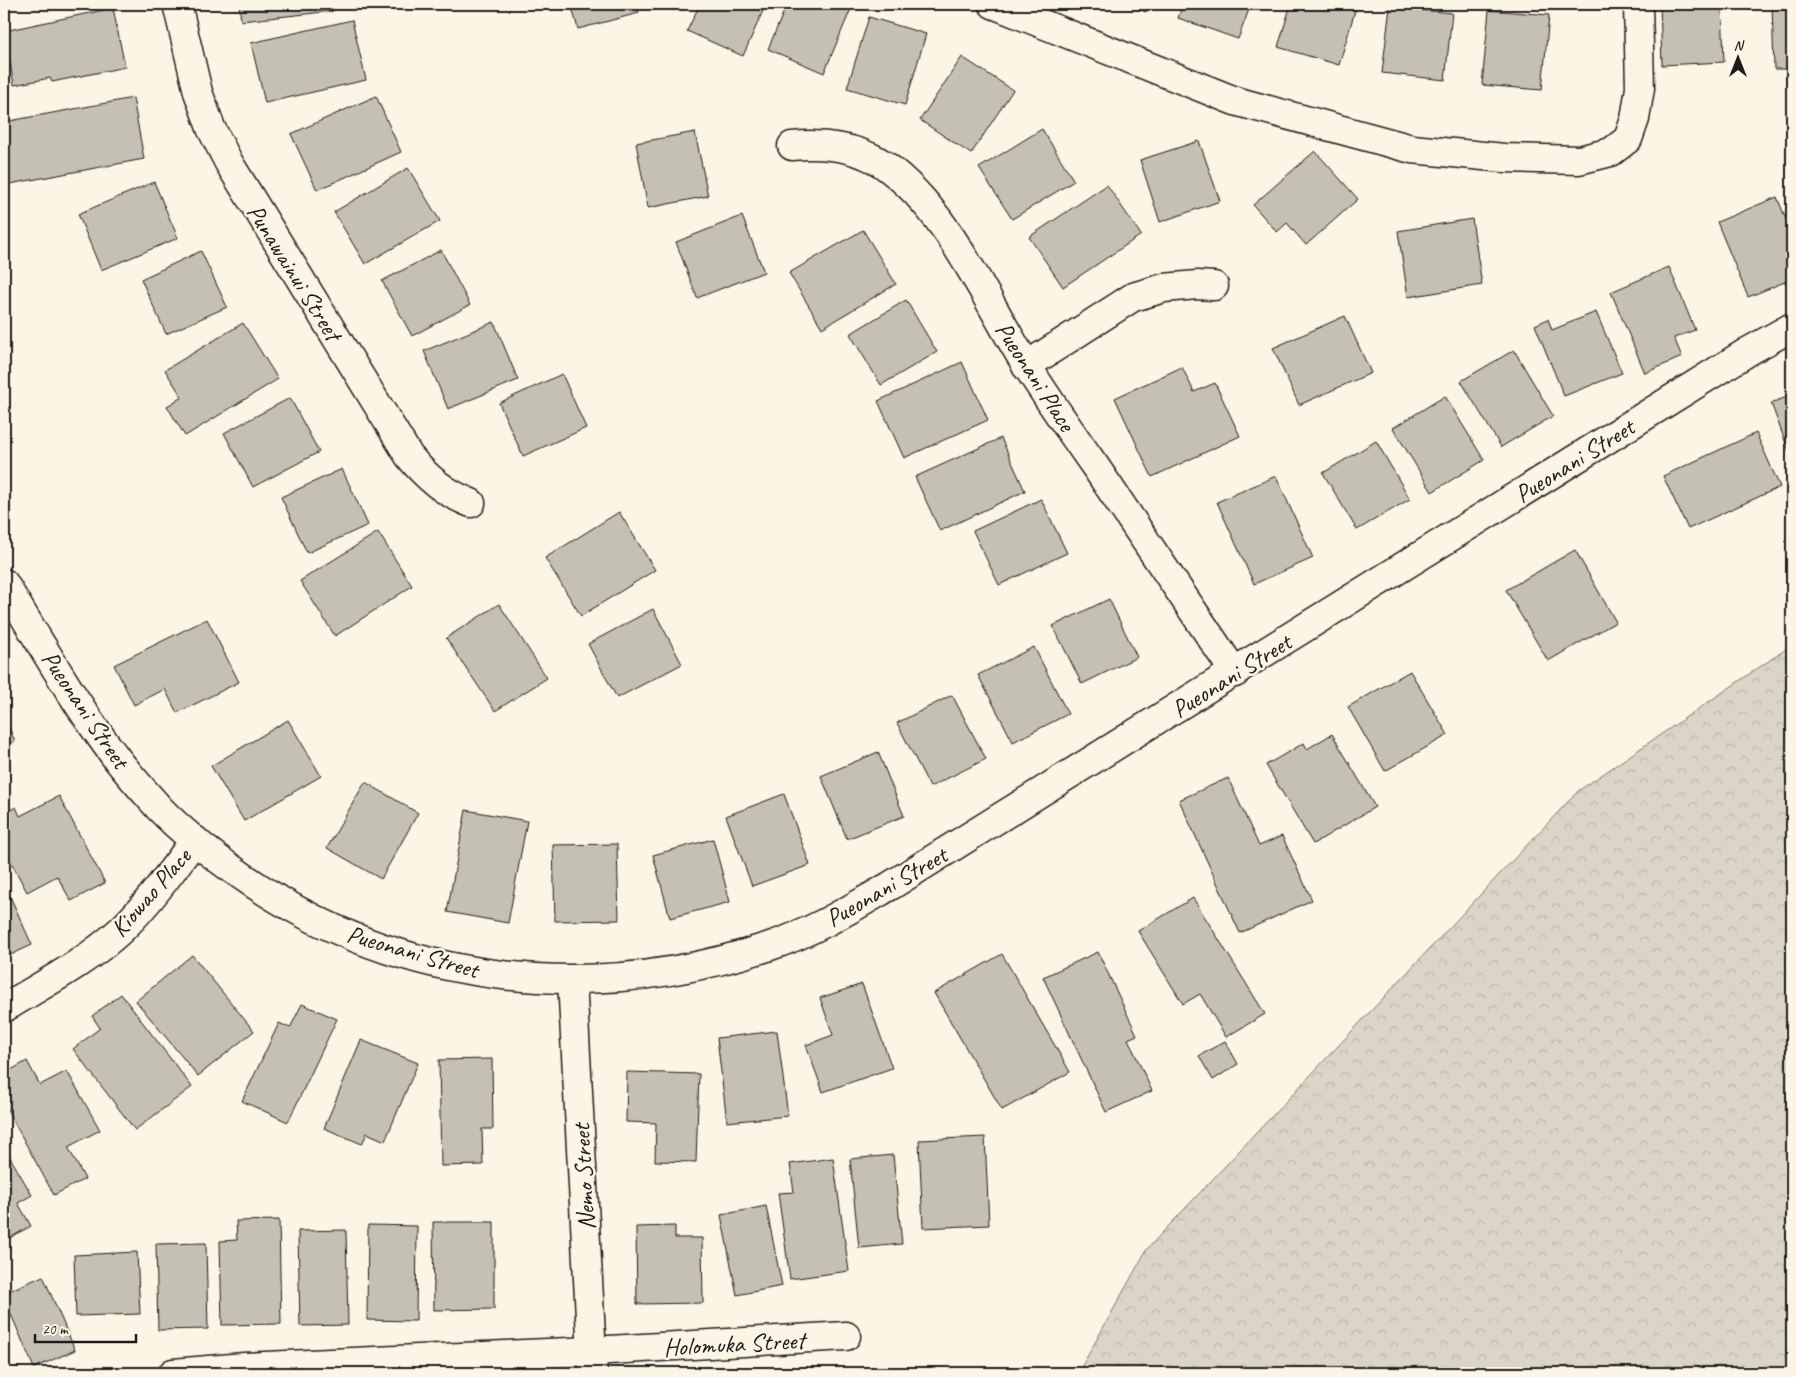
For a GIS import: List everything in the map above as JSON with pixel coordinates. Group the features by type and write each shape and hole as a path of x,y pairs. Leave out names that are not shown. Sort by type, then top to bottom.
{"street":[{"name":"Punawainui Street","path":"177,4 198,92 211,128 229,163 409,456 436,485 471,503"},
{"path":"993,4 1235,101 1393,144 1412,148 1504,158 1580,160 1611,152 1628,139 1635,119 1640,88 1638,4"},
{"name":"Pueonani Place","path":"792,146 824,145 854,151 883,164 930,209 950,236 1026,366 1235,673"},
{"path":"1026,366 1133,297 1164,288 1189,285 1214,286"},
{"name":"Pueonani Street","path":"4,583 80,706 117,760 161,810 211,854 264,892 322,924 383,948 447,966 512,977 572,980 644,976 709,964 772,946 833,919 890,886 1235,673 1740,356 1792,327"},
{"name":"Kiowao Place","path":"4,1008 94,952 121,930 145,905 195,840"},
{"name":"Nemo Street","path":"572,980 593,1362"},
{"name":"Holomuka Street","path":"173,1373 244,1367 593,1362 846,1336"}],"green space":[{"path":"1792,645 1792,1373 1078,1373 1147,1249 1578,791"}],"building":[{"path":"239,4 332,4 333,11 241,21"},
{"path":"571,4 636,4 639,13 578,29"},
{"path":"700,4 766,4 743,56 687,31"},
{"path":"787,4 853,4 824,73 768,49"},
{"path":"1124,4 1149,4 1146,12"},
{"path":"1183,4 1251,4 1238,39 1178,18"},
{"path":"1291,4 1357,4 1339,65 1278,47"},
{"path":"1660,4 1722,4 1724,62 1662,65"},
{"path":"1772,4 1792,4 1792,69 1774,69"},
{"path":"1390,7 1452,13 1445,80 1382,73"},
{"path":"113,8 125,67 52,82 50,78 14,85 4,31"},
{"path":"1489,10 1549,15 1542,90 1482,85"},
{"path":"869,17 926,34 905,105 847,88"},
{"path":"352,20 366,80 265,103 251,43"},
{"path":"962,57 1013,90 971,154 920,120"},
{"path":"376,96 401,152 317,190 291,134"},
{"path":"133,98 144,159 4,185 4,122"},
{"path":"1042,129 1074,181 1012,219 979,168"},
{"path":"695,132 708,196 648,208 636,143"},
{"path":"1199,141 1220,201 1160,222 1140,160"},
{"path":"1315,151 1358,199 1306,245 1287,223 1277,232 1253,205"},
{"path":"408,168 440,221 365,264 334,212"},
{"path":"154,182 178,238 101,270 78,214"},
{"path":"1107,185 1141,235 1063,287 1029,237"},
{"path":"1777,197 1792,234 1792,279 1748,297 1717,222"},
{"path":"742,216 764,272 697,298 676,242"},
{"path":"1472,219 1482,285 1408,297 1398,231"},
{"path":"863,230 896,284 822,328 789,273"},
{"path":"441,250 470,305 412,336 382,281"},
{"path":"201,251 227,307 166,334 141,279"},
{"path":"1669,267 1695,330 1674,338 1682,357 1645,373 1611,292"},
{"path":"906,300 937,352 881,385 850,334"},
{"path":"1596,312 1622,373 1564,396 1535,325 1548,319 1552,330"},
{"path":"1345,316 1371,373 1299,405 1273,348"},
{"path":"494,322 518,380 448,409 424,351"},
{"path":"243,323 278,379 185,436 167,406 182,397 165,370"},
{"path":"1514,350 1553,416 1501,447 1461,381"},
{"path":"962,362 988,420 904,458 878,401"},
{"path":"1182,367 1194,392 1215,383 1240,436 1152,477 1115,398"},
{"path":"562,374 586,428 523,456 499,403"},
{"path":"1792,395 1792,460 1771,403"},
{"path":"1445,396 1484,460 1432,492 1393,428"},
{"path":"290,398 319,452 253,487 224,433"},
{"path":"1756,433 1780,487 1688,529 1663,476"},
{"path":"1001,438 1025,491 940,531 915,477"},
{"path":"1376,441 1410,499 1357,530 1323,473"},
{"path":"342,469 368,525 307,553 281,497"},
{"path":"1276,476 1313,558 1254,584 1217,502"},
{"path":"1041,499 1067,553 999,585 973,531"},
{"path":"619,512 655,570 581,616 545,558"},
{"path":"378,532 412,586 335,636 300,581"},
{"path":"1575,550 1616,622 1548,661 1506,590"},
{"path":"1109,599 1137,657 1082,684 1053,626"},
{"path":"499,604 547,678 495,711 446,638"},
{"path":"653,609 682,664 617,698 588,644"},
{"path":"207,619 239,682 177,713 165,689 134,705 114,665"},
{"path":"1034,647 1068,714 1013,742 978,675"},
{"path":"1410,671 1448,735 1385,771 1348,707"},
{"path":"952,695 986,759 930,787 897,723"},
{"path":"4,717 15,741 4,746"},
{"path":"288,720 321,776 244,821 211,766"},
{"path":"1332,734 1375,807 1313,844 1266,765 1304,743 1307,749"},
{"path":"878,752 904,816 847,839 821,776"},
{"path":"1228,778 1259,846 1282,836 1312,900 1240,933 1179,800"},
{"path":"365,782 418,813 381,879 327,848"},
{"path":"784,794 810,865 752,886 726,816"},
{"path":"59,796 105,883 71,901 57,876 27,892 4,849 4,813 16,807 20,816"},
{"path":"466,810 527,821 508,923 447,912"},
{"path":"713,839 730,902 670,918 653,855"},
{"path":"617,844 619,920 555,921 553,845"},
{"path":"4,883 32,945 4,958"},
{"path":"1193,898 1265,1014 1226,1037 1200,994 1183,1004 1138,931"},
{"path":"1098,952 1137,1035 1128,1039 1152,1091 1106,1112 1043,977"},
{"path":"1002,954 1070,1072 1002,1110 934,993"},
{"path":"192,955 254,1031 198,1076 136,1001"},
{"path":"862,984 892,1068 823,1092 806,1045 833,1035 820,998"},
{"path":"121,994 192,1087 135,1130 73,1049 100,1028 92,1016"},
{"path":"302,1004 337,1019 288,1122 242,1101 279,1023 290,1028"},
{"path":"777,1031 788,1116 727,1122 717,1038"},
{"path":"361,1040 418,1063 385,1141 367,1133 362,1144 324,1128"},
{"path":"1225,1041 1238,1064 1213,1080 1199,1056"},
{"path":"492,1059 493,1129 482,1129 483,1165 441,1166 439,1060"},
{"path":"27,1061 40,1085 67,1071 100,1130 68,1147 85,1179 54,1195 4,1104 4,1074"},
{"path":"627,1072 699,1074 696,1162 655,1161 656,1123 626,1122"},
{"path":"985,1137 989,1225 923,1228 919,1140"},
{"path":"4,1147 32,1195 18,1203 31,1226 4,1241"},
{"path":"893,1155 902,1244 859,1248 850,1159"},
{"path":"833,1158 849,1271 790,1279 778,1193 794,1192 790,1164"},
{"path":"766,1206 782,1286 737,1295 721,1215"},
{"path":"279,1220 281,1324 222,1325 220,1241 237,1240 236,1221"},
{"path":"433,1222 494,1222 494,1309 434,1310"},
{"path":"368,1225 417,1226 416,1321 367,1320"},
{"path":"675,1226 675,1238 702,1238 703,1303 637,1304 636,1227"},
{"path":"346,1230 348,1325 300,1326 298,1231"},
{"path":"206,1243 208,1329 158,1330 156,1244"},
{"path":"137,1252 140,1314 76,1316 74,1255"},
{"path":"43,1276 75,1350 34,1368 4,1298 4,1293"}]}
